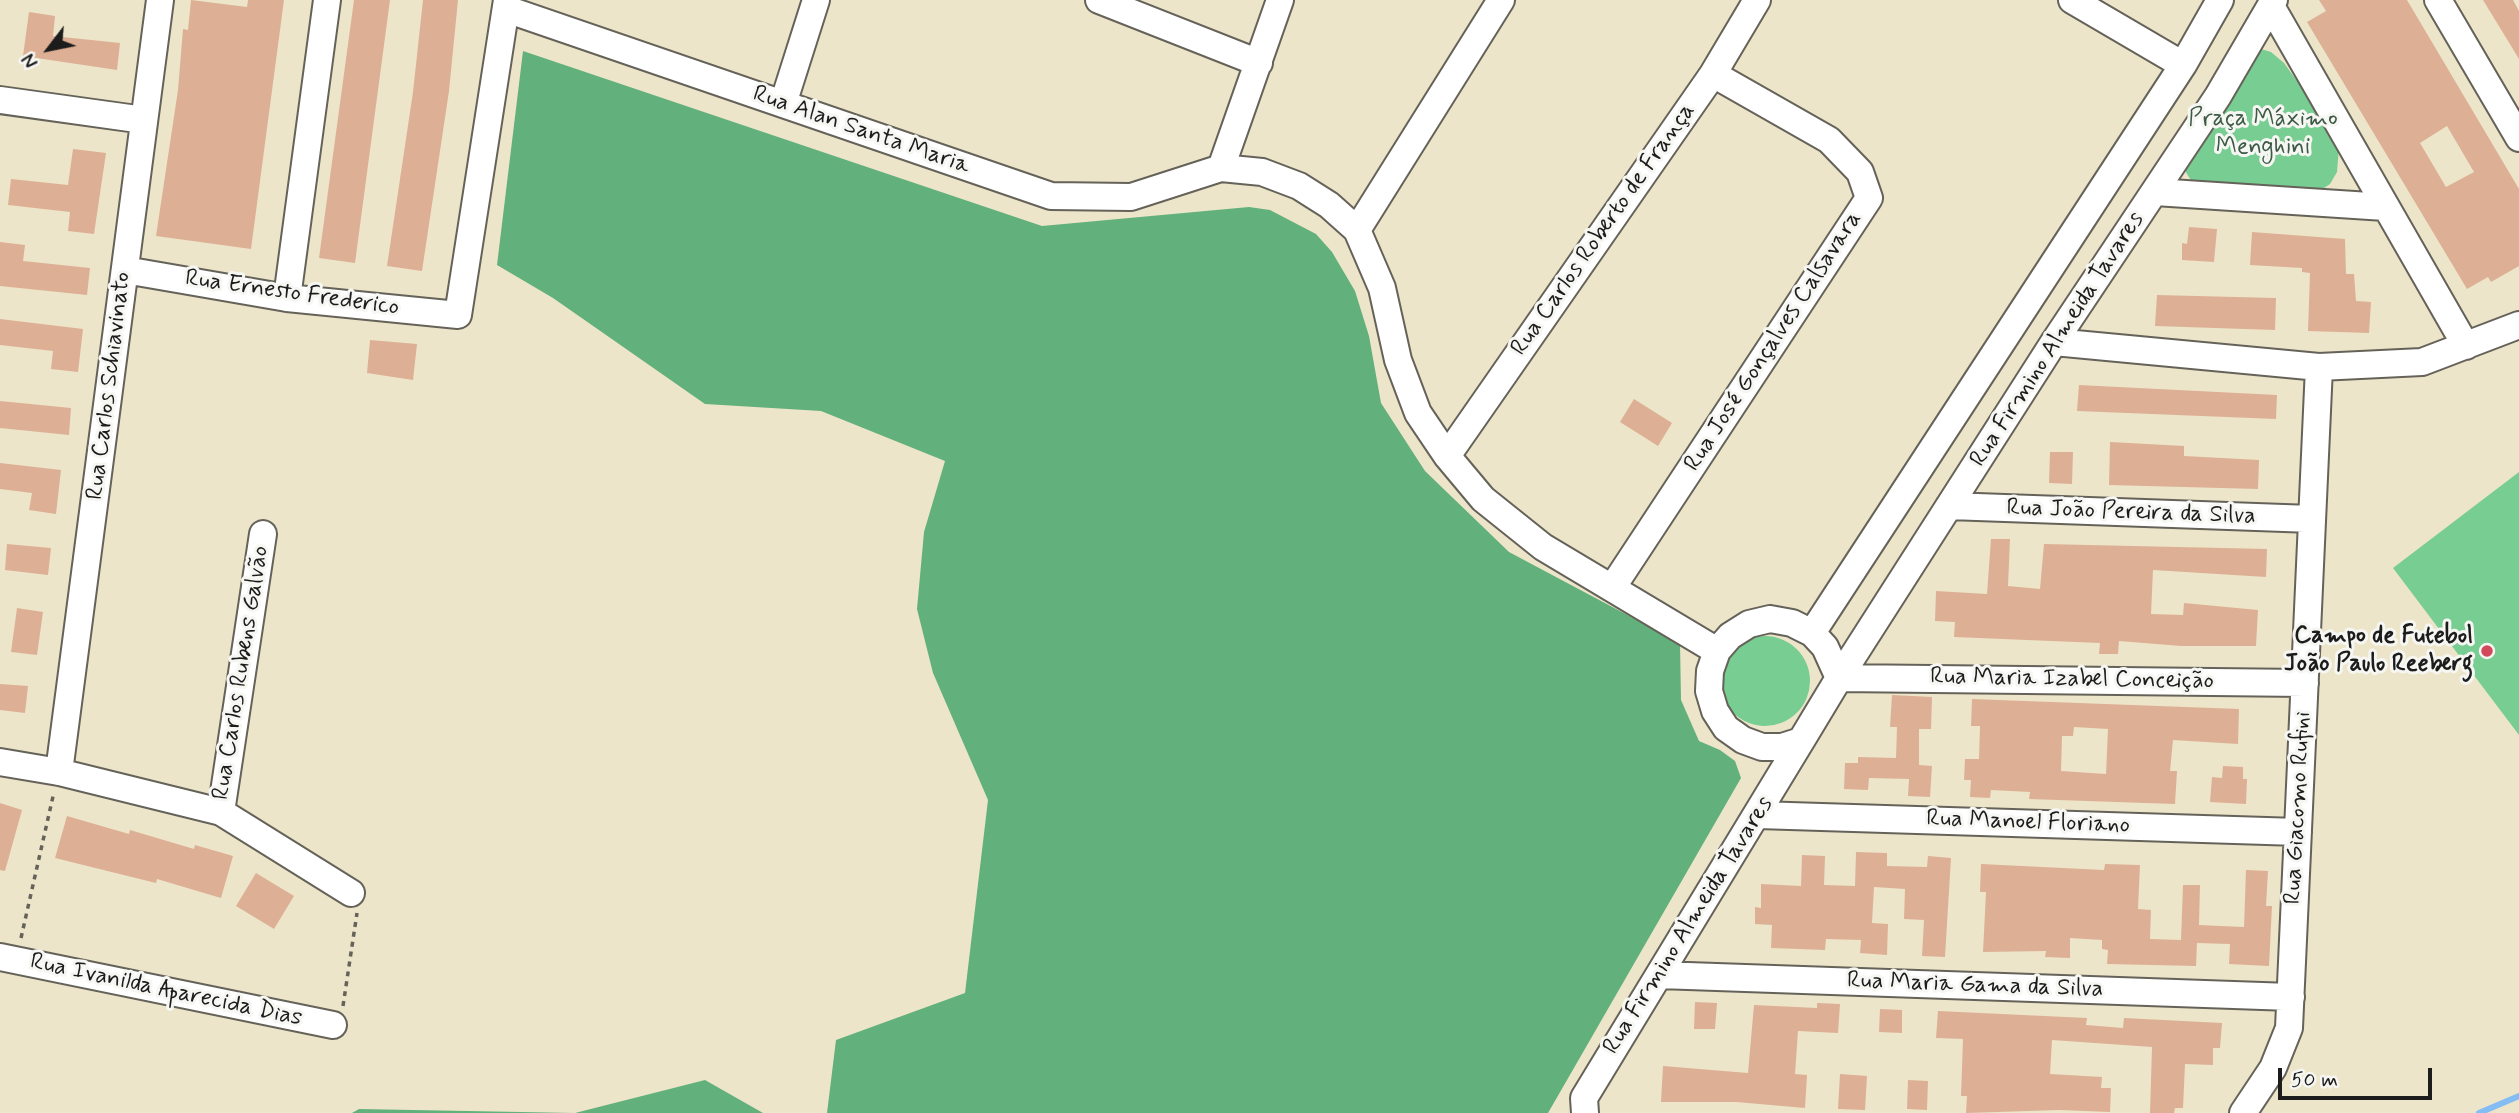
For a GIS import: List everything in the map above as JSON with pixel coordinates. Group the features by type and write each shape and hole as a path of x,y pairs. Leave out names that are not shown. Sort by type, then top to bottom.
{"street":[{"name":"Rua Carlos Schiavinato","path":"59,772 160,0"},
{"path":"287,298 327,0"},
{"path":"783,104 816,0"},
{"path":"1099,0 1259,63"},
{"path":"1280,0 1221,167 1242,167 1280,177 1329,205 1357,230 1382,288 1407,387 1418,413 1447,456 1503,517 1543,547 1717,652"},
{"path":"1357,230 1501,0"},
{"name":"Rua Carlos Roberto de França","path":"1447,456 1713,74 1757,0"},
{"path":"2072,0 2183,65"},
{"name":"Rua Firmino Almeida Tavares","path":"1812,633 2183,65 2220,0"},
{"path":"2438,0 2519,138"},
{"path":"2273,3 2385,207 2466,346"},
{"name":"Rua Firmino Almeida Tavares","path":"1585,1113 1584,1098 1839,678 2054,342 2218,96 2273,3"},
{"name":"Rua Ernesto Frederico","path":"125,270 287,298 458,315 507,4"},
{"name":"Rua Alan Santa Maria","path":"507,4 783,104 1051,196 1131,197 1221,167"},
{"name":"Rua José Gonçalves Calsavara","path":"1612,588 1868,198 1860,172 1829,140 1713,74"},
{"path":"0,100 144,120"},
{"path":"2155,192 2385,207"},
{"path":"2054,342 2319,367 2422,362 2519,325"},
{"name":"Rua Giacomo Rufini","path":"2243,1113 2281,1050 2289,1028 2319,367"},
{"name":"Rua João Pereira da Silva","path":"1949,506 2312,519"},
{"name":"Rua Carlos Rubens Galvão","path":"221,813 263,534"},
{"path":"1801,741 1782,747 1762,747 1743,740 1726,728 1715,711 1709,691 1710,671 1717,652 1730,636 1748,624 1770,619 1792,623 1812,633 1825,647 1839,678"},
{"name":"Rua Maria Izabel Conceição","path":"1839,678 2305,683"},
{"path":"0,762 59,772 221,813 351,892"},
{"name":"Rua Manoel Floriano","path":"1758,815 2298,832"},
{"name":"Rua Ivanilda Aparecida Dias","path":"8,959 333,1025"},
{"name":"Rua Maria Gama da Silva","path":"1659,975 2291,997"}],"path":[{"path":"8,959 59,772"},
{"path":"333,1025 342,1016 358,905 351,892"}],"green space":[{"name":"Praça Máximo Menghini","path":"2261,49 2271,52 2284,63 2332,130 2339,147 2337,172 2330,184 2315,194 2193,184 2183,167 2251,51"},
{"path":"523,51 1042,226 1249,207 1270,210 1316,234 1332,252 1355,291 1369,336 1381,403 1425,471 1509,552 1680,643 1681,700 1699,741 1720,750 1735,761 1741,778 1548,1113 827,1113 836,1040 965,993 988,800 933,673 917,609 924,532 945,461 821,411 705,404 553,298 497,265"},
{"name":"Campo de Futebol João Paulo Reeberg","path":"2519,472 2519,735 2393,568"},
{"path":"1765,636 1782,640 1797,649 1806,664 1810,681 1806,698 1797,713 1782,722 1765,726 1748,722 1733,713 1724,698 1720,681 1724,664 1733,649 1748,640"},
{"path":"705,1080 763,1113 575,1113"},
{"path":"359,1109 575,1113 352,1113"}],"building":[{"path":"191,0 247,7 248,0 284,0 251,249 156,236 178,90 183,29 188,30"},
{"path":"354,0 390,0 355,263 319,258"},
{"path":"423,0 458,0 449,91 422,271 387,266 413,92"},
{"path":"2319,0 2407,0 2519,189 2519,266 2491,282 2488,277 2467,289 2307,22 2326,11","holes":["2447,126 2474,172 2446,187 2420,143"]},
{"path":"2483,0 2513,0 2519,11 2519,59"},
{"path":"29,12 55,16 53,36 120,43 117,70 23,56"},
{"path":"73,149 106,153 94,234 68,231 70,212 8,205 11,179 68,185"},
{"path":"2189,227 2217,229 2214,262 2182,260 2182,243 2187,244"},
{"path":"2252,232 2345,239 2346,274 2354,274 2356,301 2371,302 2369,333 2308,331 2310,273 2302,272 2302,268 2250,265"},
{"path":"0,242 25,245 23,261 90,268 87,295 0,286"},
{"path":"2157,295 2276,298 2275,330 2155,326"},
{"path":"0,319 83,329 78,372 51,369 53,351 0,345"},
{"path":"370,340 417,344 413,380 367,373"},
{"path":"2079,385 2277,395 2276,419 2077,411"},
{"path":"1634,399 1672,423 1658,446 1620,422"},
{"path":"0,401 71,408 69,435 0,428"},
{"path":"2110,442 2184,446 2184,456 2259,460 2258,489 2109,485"},
{"path":"2050,452 2073,452 2072,484 2049,483"},
{"path":"0,463 61,470 56,514 29,510 32,493 0,489"},
{"path":"1991,539 2010,539 2008,586 2040,589 2044,544 2267,549 2266,577 2153,570 2151,614 2183,615 2184,603 2258,610 2256,646 2181,646 2119,641 2118,654 2099,654 2100,643 1954,637 1955,622 1935,621 1936,591 1987,594"},
{"path":"7,544 51,548 48,575 5,570"},
{"path":"17,608 43,612 37,655 11,652"},
{"path":"0,684 28,686 25,713 0,710"},
{"path":"1892,695 1932,697 1931,729 1919,729 1919,765 1932,766 1930,797 1908,796 1909,779 1869,778 1868,790 1844,789 1845,763 1858,763 1858,757 1896,758 1897,727 1890,727"},
{"path":"1972,699 2239,709 2238,744 2173,740 2170,771 2177,771 2175,804 2029,799 2030,792 1991,790 1990,798 1970,797 1971,780 1964,780 1965,759 1979,759 1980,726 1971,726","holes":["2074,727 2108,729 2106,774 2061,771 2062,736 2073,736"]},
{"path":"2223,766 2243,767 2243,779 2247,779 2246,804 2210,802 2212,777 2222,778"},
{"path":"0,803 22,810 5,871 0,870"},
{"path":"67,816 129,834 130,830 194,849 195,845 233,856 221,898 157,879 156,883 55,858"},
{"path":"1856,852 1887,853 1887,866 1927,867 1928,856 1951,858 1945,957 1922,956 1924,920 1904,919 1905,889 1874,887 1872,923 1888,924 1887,955 1860,953 1861,940 1826,939 1825,950 1771,948 1772,925 1755,924 1755,907 1761,908 1761,884 1801,886 1802,855 1825,856 1824,885 1855,886"},
{"path":"1981,864 2104,870 2105,864 2140,865 2138,909 2151,910 2150,939 2181,940 2183,885 2200,885 2199,925 2244,927 2246,870 2268,871 2266,906 2272,906 2269,966 2229,964 2230,944 2197,943 2196,966 2107,964 2108,950 2102,949 2102,940 2070,938 2070,958 2045,957 2046,951 1983,952 1986,892 1980,892"},
{"path":"256,873 294,896 274,929 236,906"},
{"path":"1695,1002 1717,1003 1715,1029 1694,1029"},
{"path":"1817,1003 1840,1004 1838,1033 1798,1031 1795,1074 1807,1075 1805,1108 1736,1102 1661,1102 1663,1066 1748,1073 1754,1005 1817,1008"},
{"path":"1880,1009 1902,1010 1902,1033 1879,1032"},
{"path":"1938,1011 2087,1018 2086,1025 2123,1028 2124,1018 2222,1023 2220,1048 2213,1048 2213,1065 2185,1064 2183,1108 2175,1108 2174,1113 2150,1113 2152,1047 2052,1040 2050,1074 2102,1077 2101,1088 2111,1088 2110,1112 2059,1110 1966,1113 1967,1096 1961,1096 1963,1039 1936,1038"},
{"path":"1840,1074 1867,1076 1865,1110 1838,1109"},
{"path":"1908,1080 1928,1081 1927,1110 1907,1109"}],"waterway":[{"path":"2479,1113 2519,1096"}],"place":[{"name":"Campo de Futebol João Paulo Reeberg","path":"2487,651"}]}
